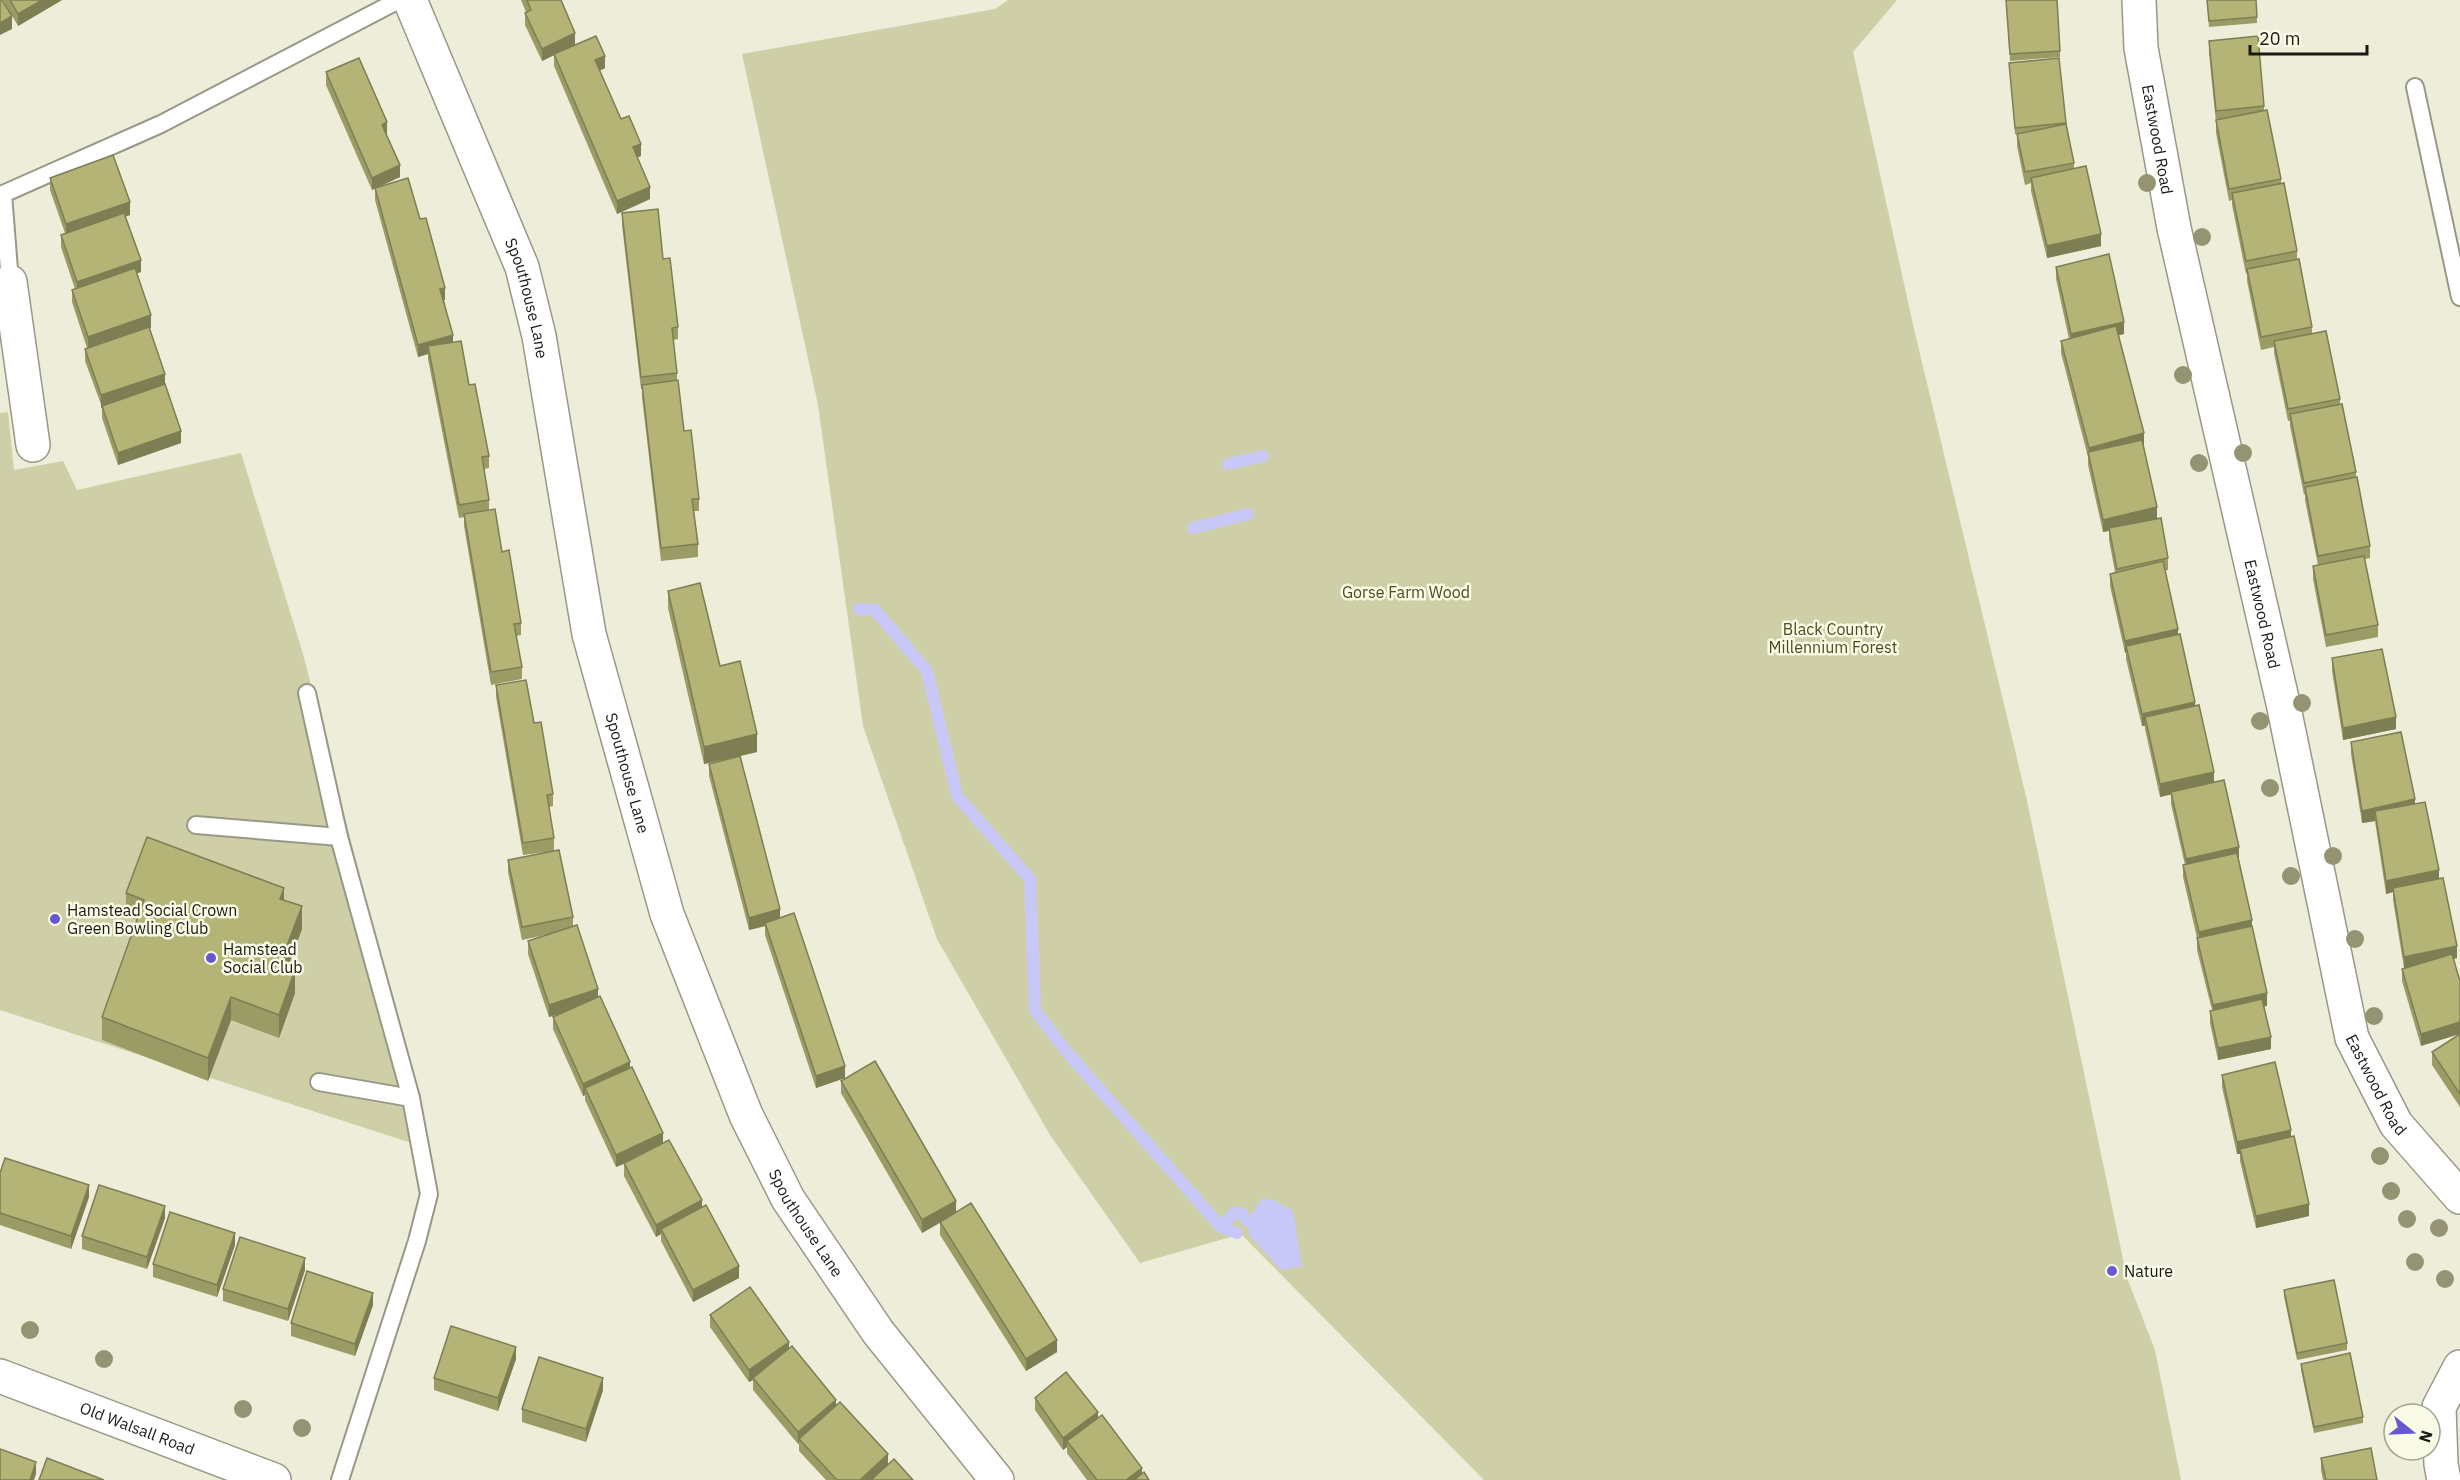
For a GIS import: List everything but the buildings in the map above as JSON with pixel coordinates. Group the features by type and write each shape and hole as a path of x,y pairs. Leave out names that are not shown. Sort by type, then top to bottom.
{"street":[{"name":"Spouthouse Lane","path":"410,0 522,267 539,336 589,634 667,914 746,1115 788,1199 878,1332 997,1480"},
{"name":"Eastwood Road","path":"2139,0 2141,48 2174,228 2283,703 2352,1038 2396,1124 2460,1197"},
{"path":"10,282 11,381 33,445"},
{"path":"2444,1480 2441,1464 2439,1407 2460,1367"},
{"name":"Old Walsall Road","path":"0,1376 274,1480"}],"lane":[{"path":"10,282 3,194 161,124 399,0"},
{"path":"2415,87 2460,297"},
{"path":"307,693 339,837 411,1098 429,1194 414,1253 340,1480"},
{"path":"196,825 339,837"},
{"path":"319,1082 411,1098"}],"green space":[{"name":"Gorse Farm Wood","path":"1008,0 1897,0 1853,52 1914,329 2026,796 2127,1278 2155,1350 2181,1480 1484,1480 1241,1234 1140,1263 1050,1135 937,939 863,726 818,405 742,54 995,9"},
{"path":"8,412 14,470 63,461 77,490 241,453 303,654 430,1149 0,1010 0,413"}],"water":[{"path":"1262,1198 1276,1201 1293,1211 1302,1266 1281,1270 1249,1235 1247,1221"}],"waterway":[{"path":"1228,464 1263,456"},
{"path":"1193,528 1248,514"},
{"path":"859,609 875,610 927,671 957,796 1030,879 1035,1010 1066,1051 1221,1227 1237,1233"},
{"path":"1221,1227 1234,1213 1242,1213 1247,1221"}],"place":[{"name":"Hamstead Social Crown Green Bowling Club","path":"55,919"},
{"name":"Hamstead Social Club","path":"211,958"},
{"name":"Nature","path":"2112,1271"}],"park label":[{"name":"Black Country Millennium Forest","path":"1833,638"}]}
